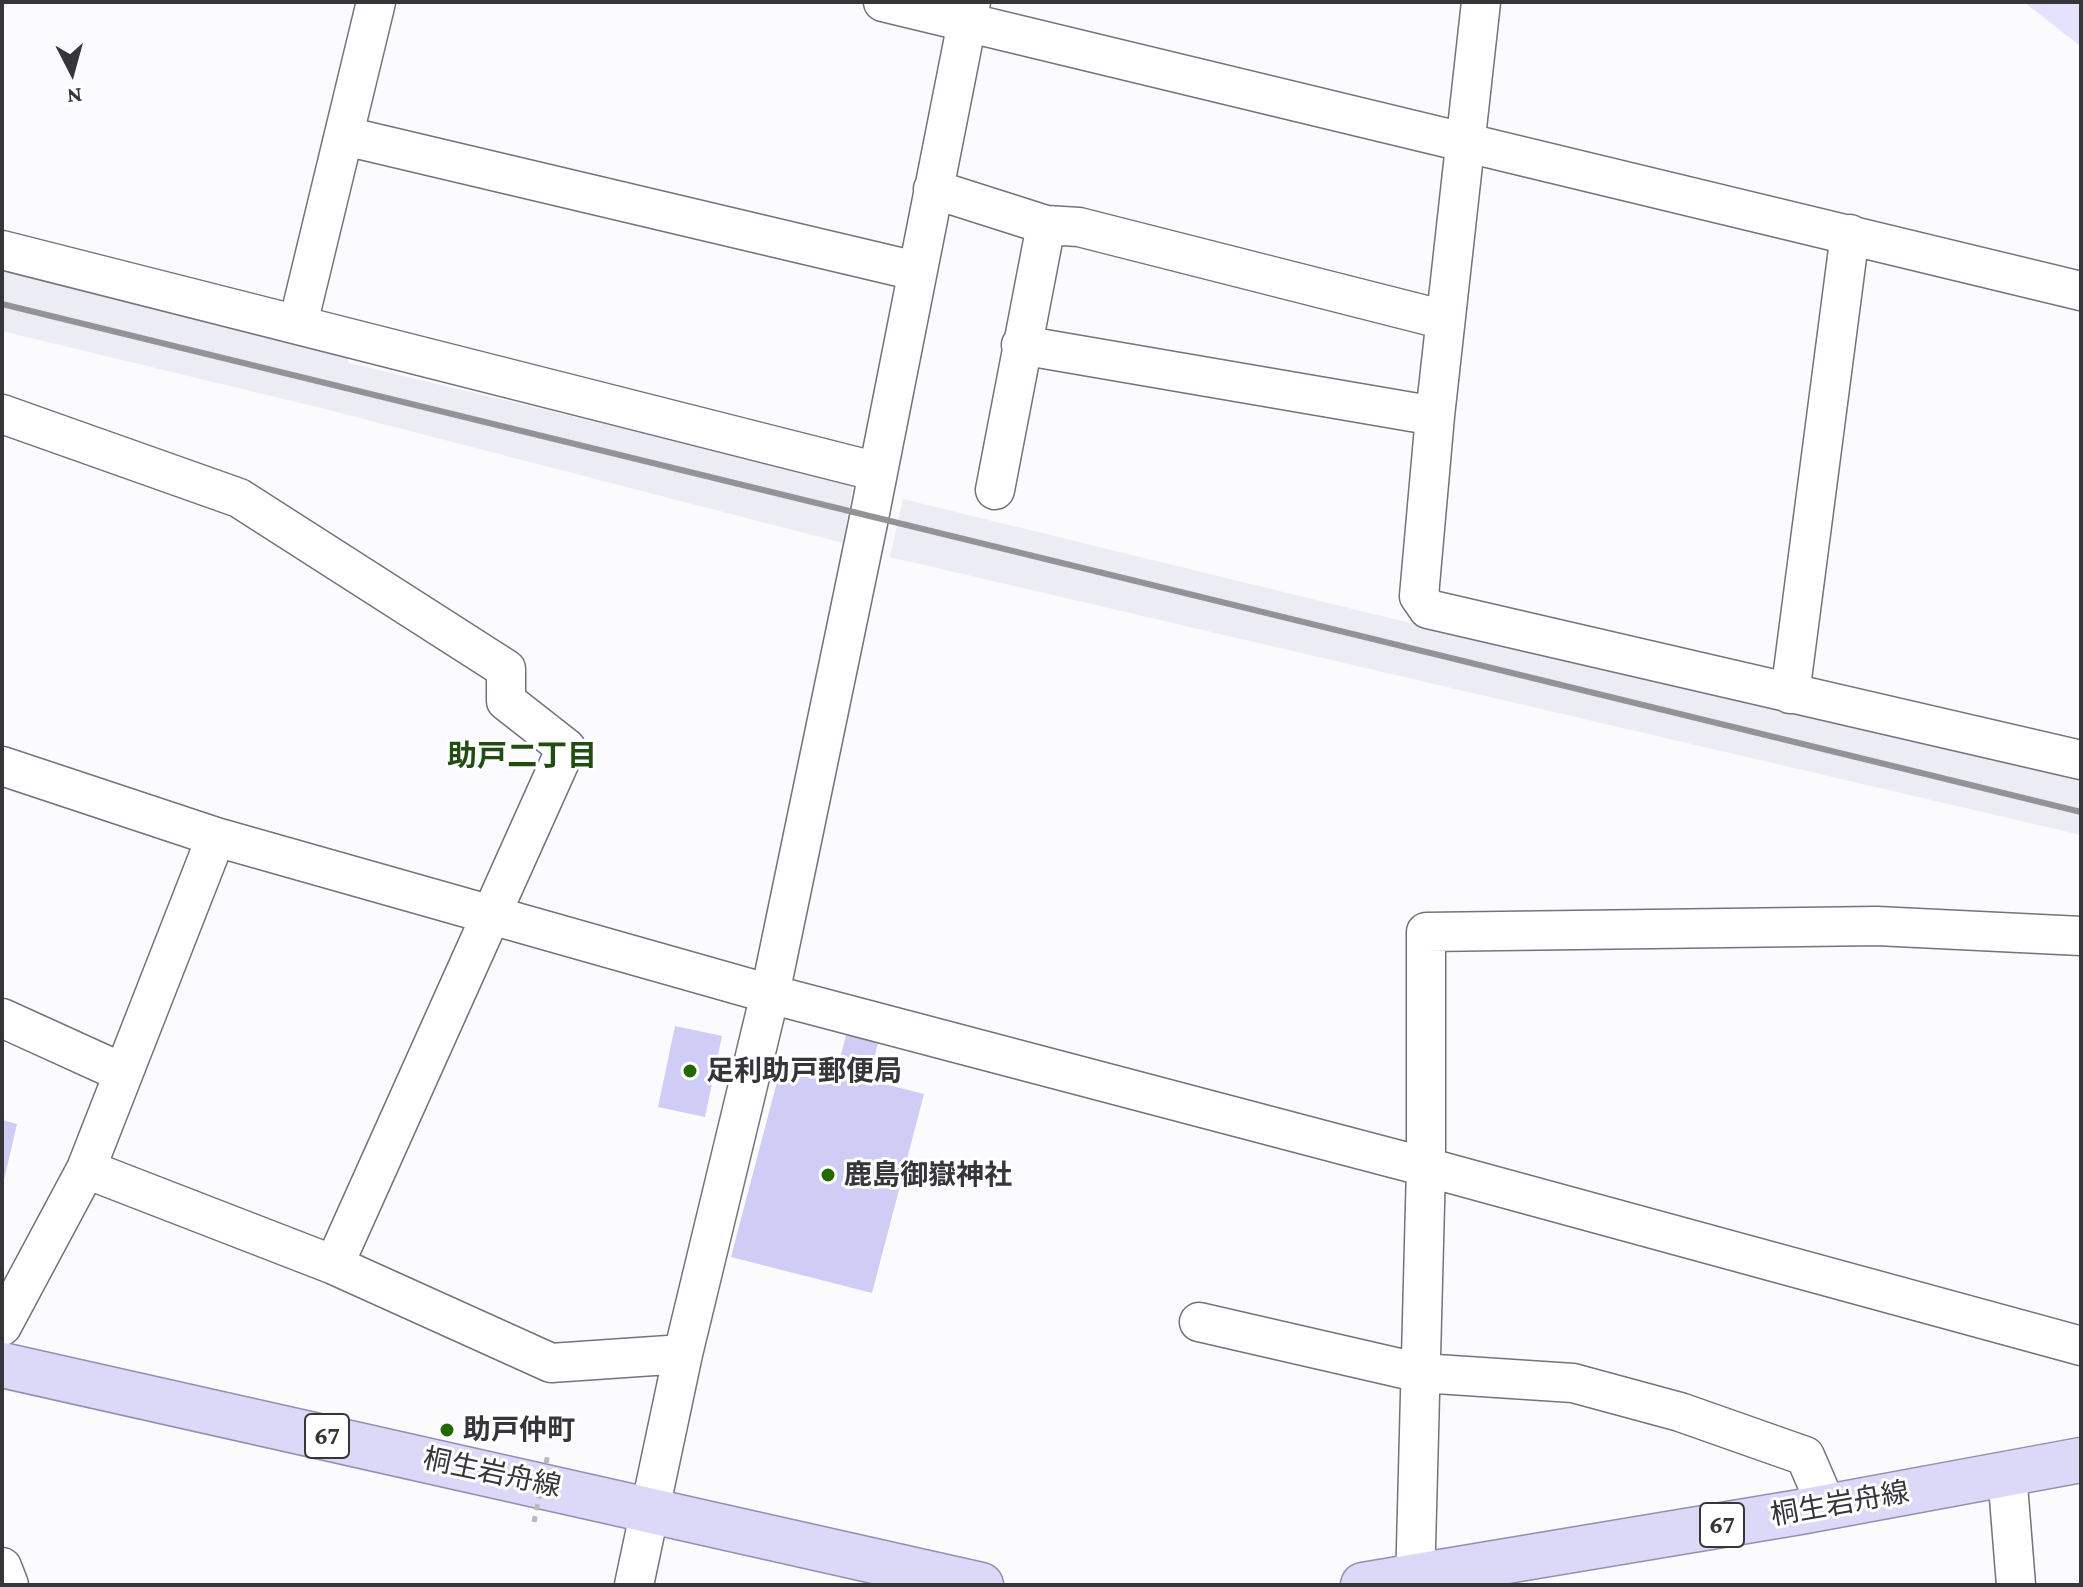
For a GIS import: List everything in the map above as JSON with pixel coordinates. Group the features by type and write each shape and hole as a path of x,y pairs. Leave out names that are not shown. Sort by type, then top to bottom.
{"main road":[{"name":"桐生岩舟線","path":"2,1365 651,1508 891,1575 981,1585"},
{"name":"桐生岩舟線","path":"1363,1585 1415,1580 2081,1460"}],"street":[{"path":"298,324 376,2"},
{"path":"883,2 969,12 1464,139 2081,291"},
{"path":"1481,2 1445,320 1419,596 1428,609 2081,760"},
{"path":"634,1585 683,1354 770,994 969,12"},
{"path":"345,136 916,271"},
{"path":"933,189 1046,225 1079,227 1445,320"},
{"path":"995,490 1046,225"},
{"path":"1790,694 1850,234"},
{"path":"2,250 878,472"},
{"path":"1021,345 1435,416"},
{"path":"2,414 239,498 506,669 506,701 566,748 334,1265"},
{"path":"2,766 216,837 770,994 1426,1167 2081,1346"},
{"path":"2,1326 86,1169 216,837"},
{"path":"1415,1580 1426,1167 1426,932 1877,926 2081,936"},
{"path":"2,1018 123,1073"},
{"path":"86,1169 334,1265 551,1363 683,1354"},
{"path":"1199,1322 1421,1373 1573,1383 1680,1412 1805,1456 1827,1507"},
{"path":"2007,1473 2016,1585"},
{"path":"2,1567 9,1585"}],"path":[{"path":"534,1522 548,1454"}],"shaded area":[{"path":"2024,2 2081,2 2081,46 2079,45"},
{"path":"2,262 345,350 349,363 853,483 843,543 321,408 2,331"},
{"path":"903,499 1406,622 2081,776 2081,835 890,557"}],"building":[{"name":"足利助戸郵便局","path":"675,1026 722,1036 705,1117 658,1107"},
{"name":"鹿島御嶽神社","path":"847,1032 879,1040 868,1080 924,1094 872,1293 731,1257 783,1059 836,1073"},
{"path":"2,1120 17,1124 3,1184 2,1184"}],"railway":[{"path":"2,304 2081,812"}],"place":[{"name":"足利助戸郵便局","path":"690,1071"},
{"name":"鹿島御嶽神社","path":"828,1175"},
{"name":"助戸仲町","path":"447,1430"}],"district":[{"name":"助戸二丁目","path":"522,757"}]}
